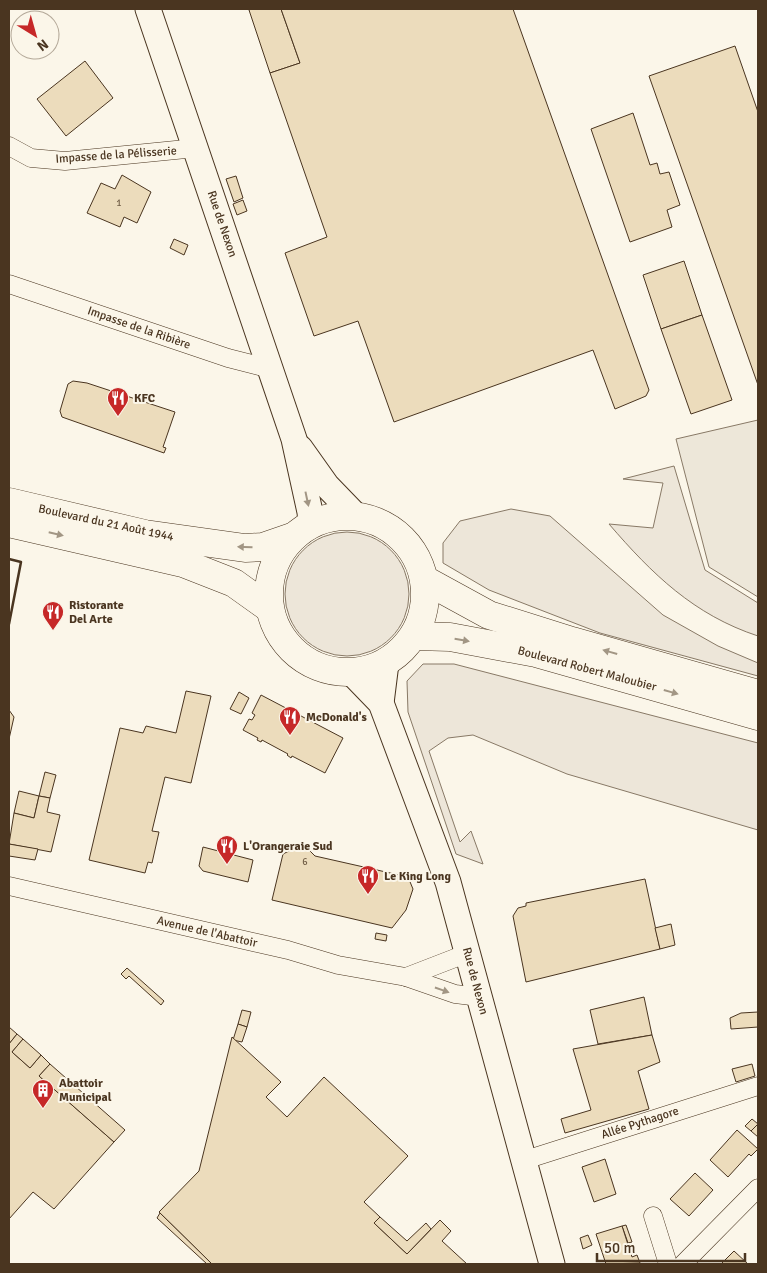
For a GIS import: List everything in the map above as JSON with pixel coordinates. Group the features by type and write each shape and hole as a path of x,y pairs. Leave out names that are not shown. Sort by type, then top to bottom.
{"main road":[{"name":"Boulevard du 21 Août 1944","path":"9,502 146,534 245,548 263,547 301,531"},
{"path":"356,516 373,520 390,528 404,540 418,558 425,580 426,599 422,619 414,636 401,652 386,663 369,670 352,673 329,671 314,666 289,648 276,630 269,608 270,581 278,556 301,531 334,517 356,516"},
{"name":"Boulevard du 21 Août 1944","path":"9,523 183,563 234,583 269,608"},
{"name":"Boulevard Robert Maloubier","path":"425,580 489,615 758,694"},
{"name":"Boulevard Robert Maloubier","path":"414,636 450,637 536,653 758,716"}],"street":[{"name":"Rue de Nexon","path":"148,9 294,440 310,512 301,531"},
{"name":"Impasse de la Pélisserie","path":"9,146 31,158 65,161 196,148"},
{"name":"Impasse de la Ribière","path":"9,284 228,358 271,369"},
{"name":"Rue de Nexon","path":"294,440 327,486 356,516"},
{"name":"Rue de Nexon","path":"381,703 386,663"},
{"name":"Rue de Nexon","path":"352,673 381,703 448,882 522,1160 552,1264"},
{"name":"Avenue de l'Abattoir","path":"9,886 288,950 338,965 406,978 455,994 480,997"},
{"path":"406,978 468,953"},
{"name":"Allée Pythagore","path":"522,1160 758,1086"},
{"path":"684,1264 758,1188"},
{"path":"652,1216 668,1264"}],"shaded area":[{"path":"758,420 758,597 709,567 676,439"},
{"path":"674,466 705,570 758,603 758,636 714,617 694,605 641,560 609,524 653,528 663,483 623,479"},
{"path":"511,509 550,516 663,615 718,646 758,663 758,676 600,633 489,590 443,563 443,543 460,521"},
{"path":"347,532 371,537 391,550 404,570 409,594 404,618 391,638 371,651 347,656 323,651 303,638 290,618 285,594 290,570 303,550 323,537"},
{"path":"423,664 454,664 758,743 758,830 567,774 473,735 448,738 429,751 460,842 471,831 483,864 456,854 408,712 407,681"}],"building":[{"path":"281,9 300,63 270,73 249,10"},
{"path":"281,9 513,9 649,390 646,396 615,409 593,350 394,422 358,321 314,336 285,253 327,237 270,73 300,63"},
{"path":"735,46 758,112 758,385 649,76"},
{"path":"85,61 113,98 66,136 37,99"},
{"path":"633,113 650,165 657,163 660,174 669,172 680,205 667,210 672,227 630,242 591,129"},
{"path":"122,175 151,192 137,223 124,217 120,227 87,213 101,183 115,189"},
{"path":"236,176 243,198 234,202 226,179"},
{"path":"243,200 247,211 237,215 233,204"},
{"path":"174,239 188,245 184,255 170,248"},
{"path":"684,261 702,315 661,329 643,275"},
{"path":"702,315 732,400 691,414 661,329"},
{"name":"KFC","path":"73,381 87,383 175,412 163,447 166,448 164,453 62,417 60,411 68,384"},
{"path":"186,691 211,696 191,783 165,777 152,831 159,832 152,863 148,862 145,873 89,860 120,728 143,733 146,726 176,733"},
{"path":"239,692 249,698 241,714 230,709"},
{"path":"261,695 343,738 325,773 292,756 291,758 288,754 262,740 261,742 257,740 258,738 243,730 249,719 252,720 255,715 252,713"},
{"path":"9,710 14,717 9,739"},
{"path":"45,772 56,775 50,798 39,796"},
{"path":"19,791 39,796 34,818 14,813"},
{"path":"39,796 50,798 47,812 60,815 51,852 9,844 14,813 34,818"},
{"path":"9,844 38,849 35,860 9,856"},
{"path":"203,847 253,860 248,882 203,871 199,866"},
{"path":"297,847 309,850 315,856 408,877 413,889 406,910 392,928 272,900 283,854"},
{"path":"645,879 660,949 526,982 513,916 518,908 526,906 526,903"},
{"path":"671,924 675,945 660,949 655,928"},
{"path":"376,933 387,935 386,941 375,939"},
{"path":"127,968 164,1001 161,1005 129,976 126,979 121,974"},
{"path":"644,997 652,1035 598,1044 590,1010"},
{"path":"242,1010 251,1012 247,1027 238,1024"},
{"path":"758,1012 758,1027 731,1029 730,1018 741,1013"},
{"path":"238,1024 247,1027 242,1042 233,1040"},
{"path":"9,1027 17,1034 9,1044"},
{"name":"Abattoir Municipal","path":"17,1034 23,1039 12,1052 30,1068 41,1055 50,1064 39,1076 114,1142 54,1209 33,1192 9,1219 9,1044"},
{"path":"652,1035 660,1062 638,1071 649,1109 565,1133 561,1119 591,1110 573,1049"},
{"path":"232,1037 281,1082 266,1097 287,1117 324,1077 408,1156 364,1202 380,1217 374,1223 407,1254 440,1220 451,1231 442,1241 467,1264 212,1264 159,1212 199,1171"},
{"path":"23,1039 41,1055 30,1068 12,1052"},
{"path":"50,1064 125,1130 114,1142 39,1076"},
{"path":"752,1064 755,1076 736,1082 732,1069"},
{"path":"752,1119 758,1124 751,1131 745,1126"},
{"path":"758,1124 758,1137 751,1131"},
{"path":"737,1130 758,1149 751,1156 749,1154 728,1177 710,1160"},
{"path":"605,1159 616,1194 594,1202 582,1167"},
{"path":"695,1173 713,1190 689,1216 670,1199"},
{"path":"160,1213 212,1264 207,1264 157,1218"},
{"path":"380,1217 407,1241 426,1223 431,1229 407,1254 374,1223"},
{"path":"626,1225 632,1242 628,1243 622,1226"},
{"path":"622,1226 632,1257 637,1255 640,1263 606,1264 596,1234"},
{"path":"588,1235 592,1245 583,1249 580,1238"},
{"path":"734,1251 748,1264 721,1264"}],"wall":[{"path":"9,559 21,562 9,624"}],"place":[{"name":"KFC","path":"118,417"},
{"name":"Ristorante Del Arte","path":"53,631"},
{"name":"McDonald's","path":"290,736"},
{"name":"L'Orangeraie Sud","path":"227,865"},
{"name":"Le King Long","path":"368,895"},
{"name":"Abattoir Municipal","path":"43,1109"}]}
